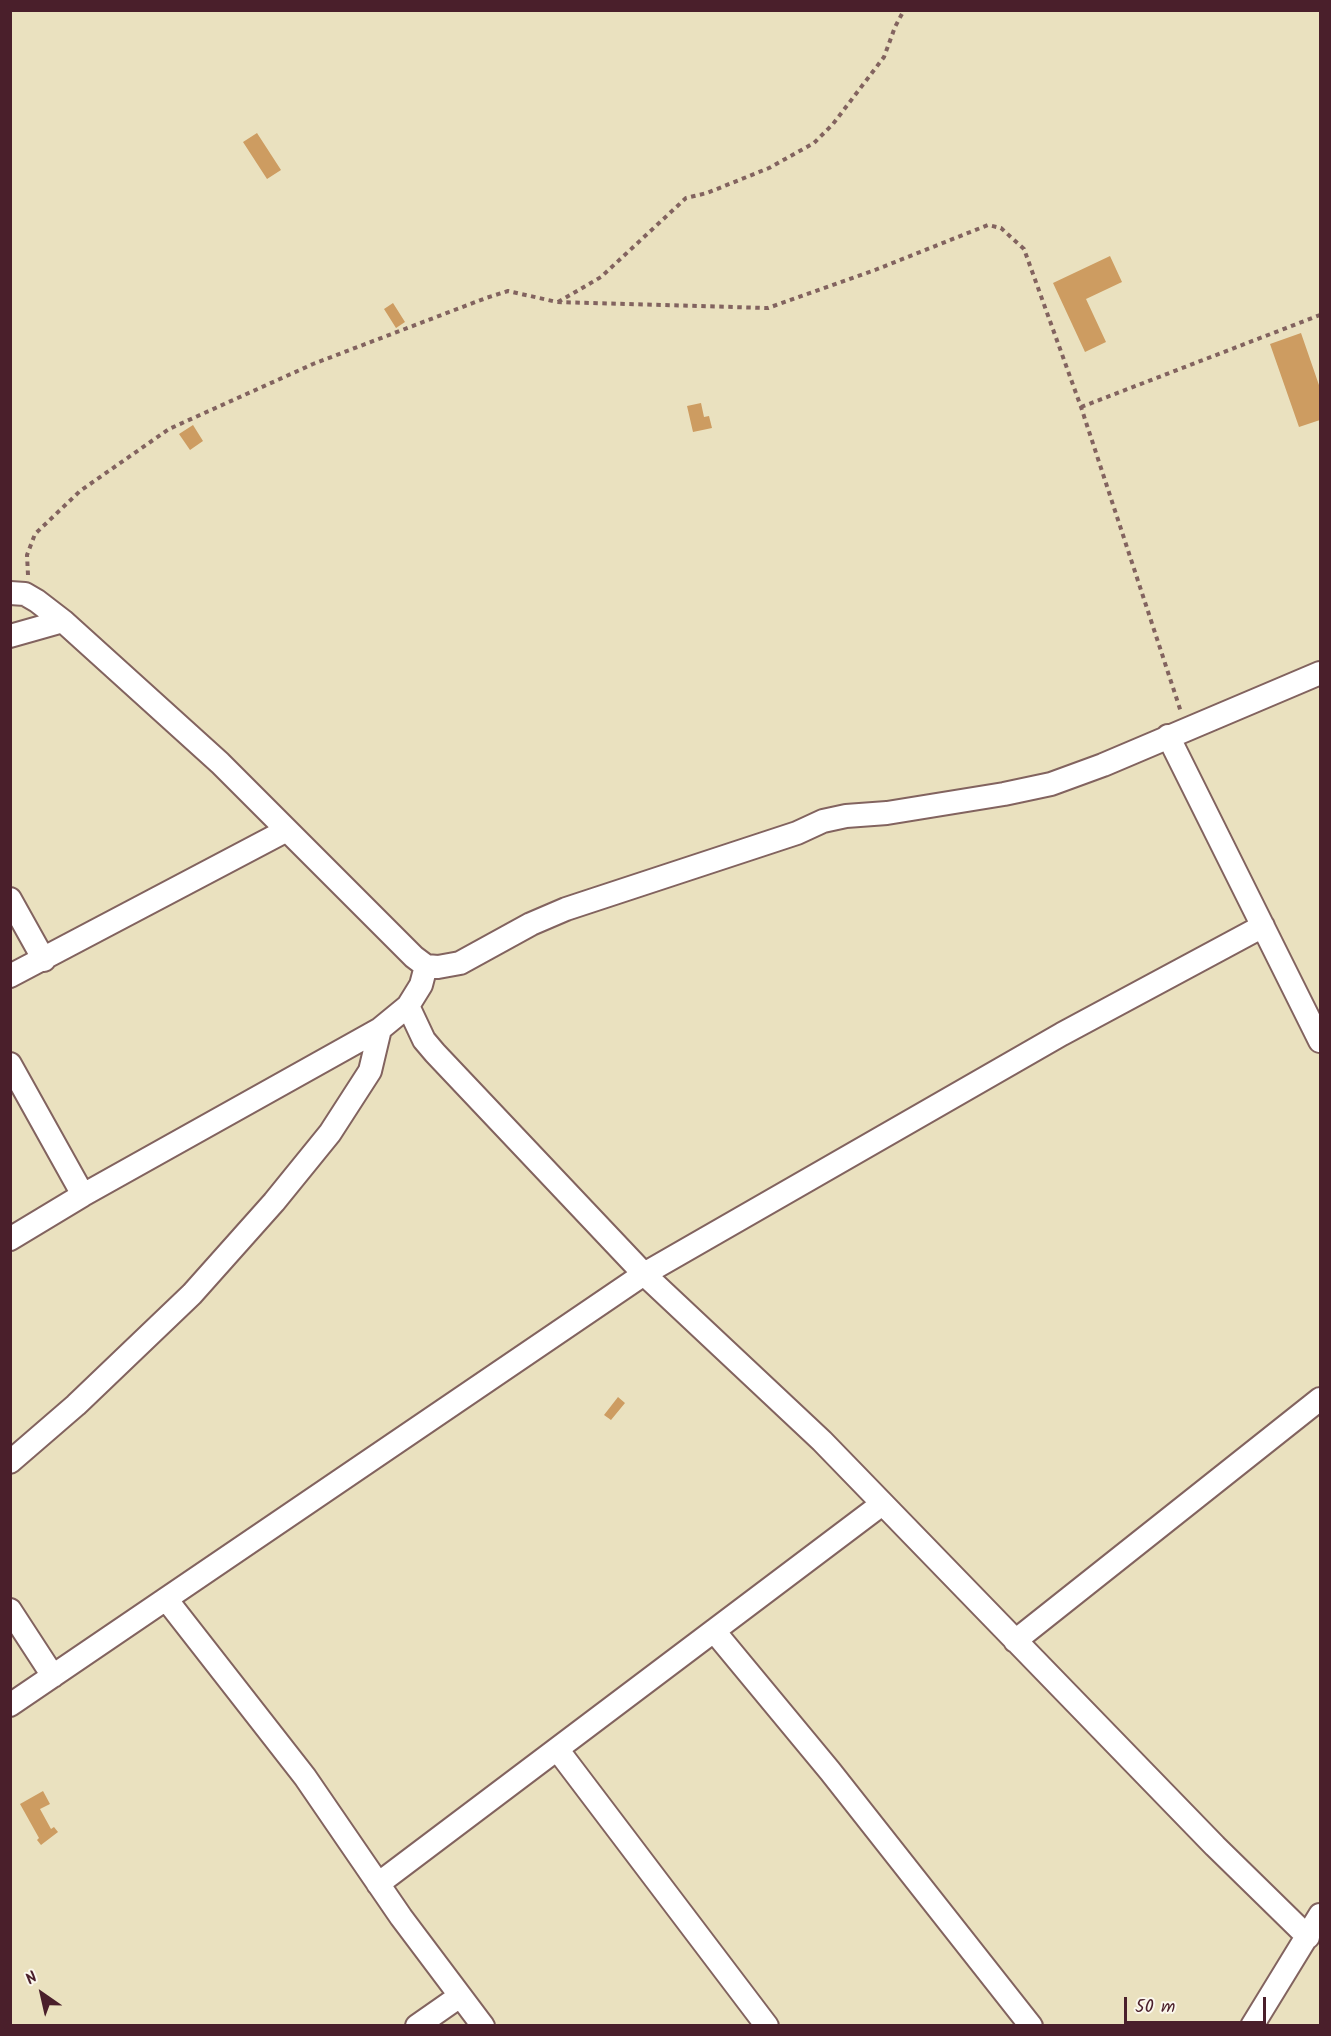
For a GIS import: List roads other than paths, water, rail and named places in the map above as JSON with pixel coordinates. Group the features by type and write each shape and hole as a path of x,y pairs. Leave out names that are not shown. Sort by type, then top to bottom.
{"street":[{"path":"10,594 25,594 63,621 220,764 414,957 426,966 438,967 460,963 531,924 566,909 797,833 824,821 1004,794 1051,784 1103,765 1320,673"},
{"path":"10,636 63,621"},
{"path":"1177,732 1263,926 1320,1041"},
{"path":"10,976 287,830"},
{"path":"10,899 44,960"},
{"path":"10,1705 644,1274 1062,1034 1263,926"},
{"path":"10,1239 380,1029 408,1006 421,986 426,966"},
{"path":"408,1006 424,1040 435,1053 644,1274 822,1441 1215,1846 1308,1937"},
{"path":"10,1462 76,1405 192,1294 274,1202 330,1134 370,1071 380,1029"},
{"path":"10,1064 84,1195"},
{"path":"1015,1641 1320,1399"},
{"path":"378,1884 882,1504"},
{"path":"166,1599 305,1777 378,1884 483,2025"},
{"path":"10,1610 53,1676"},
{"path":"714,1631 830,1771 1031,2025"},
{"path":"557,1749 767,2025"},
{"path":"1252,2025 1320,1915"},
{"path":"417,2025 460,1996"}]}
